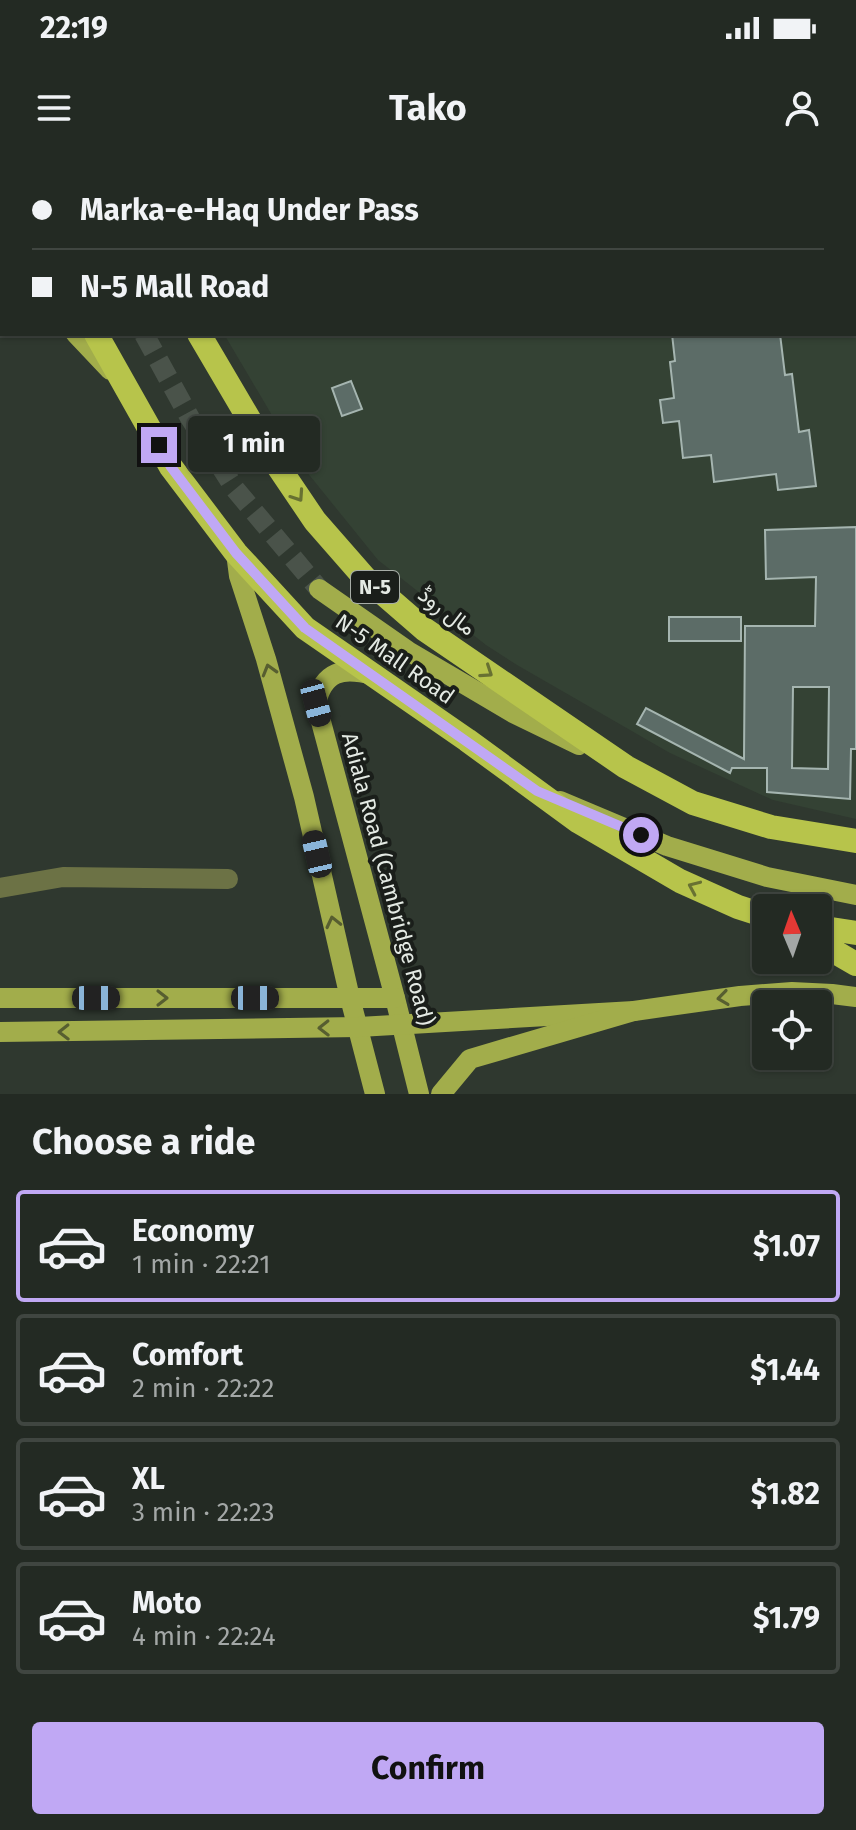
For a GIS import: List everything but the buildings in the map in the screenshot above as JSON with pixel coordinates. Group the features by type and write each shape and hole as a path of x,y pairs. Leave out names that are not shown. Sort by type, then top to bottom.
{"highway":[{"name":"N-5 Mall Road","path":"97,336 171,467 236,553 305,628 579,822 680,881 752,912"},
{"name":"مال روڈ","path":"200,336 269,453 315,521 364,577 424,629 626,767 693,803 771,827 856,841"},
{"path":"832,929 856,933"},
{"path":"832,950 856,964"}],"main road":[{"path":"78,336 122,381"},
{"path":"236,553 239,576 266,659 304,797 375,1094"},
{"path":"319,589 408,651 513,713 626,767"},
{"name":"Adiala Road (Cambridge Road)","path":"373,675 356,671 334,675 320,686 316,703 419,1094"},
{"path":"537,791 667,846 767,877 856,895"},
{"path":"0,1032 359,1027 634,1011 792,992 856,997"},
{"path":"0,998 395,998"},
{"path":"441,1094 470,1059 634,1011"}],"street":[{"path":"0,888 63,877 228,879"}],"shaded area":[{"path":"225,336 856,336 856,819 773,800 670,753 517,665 486,645 378,560 302,466"}],"tunnel":[{"path":"145,336 190,418 235,489 319,589"}],"route":[{"path":"159,445 171,467 236,553 305,628 537,791 641,835"}]}
